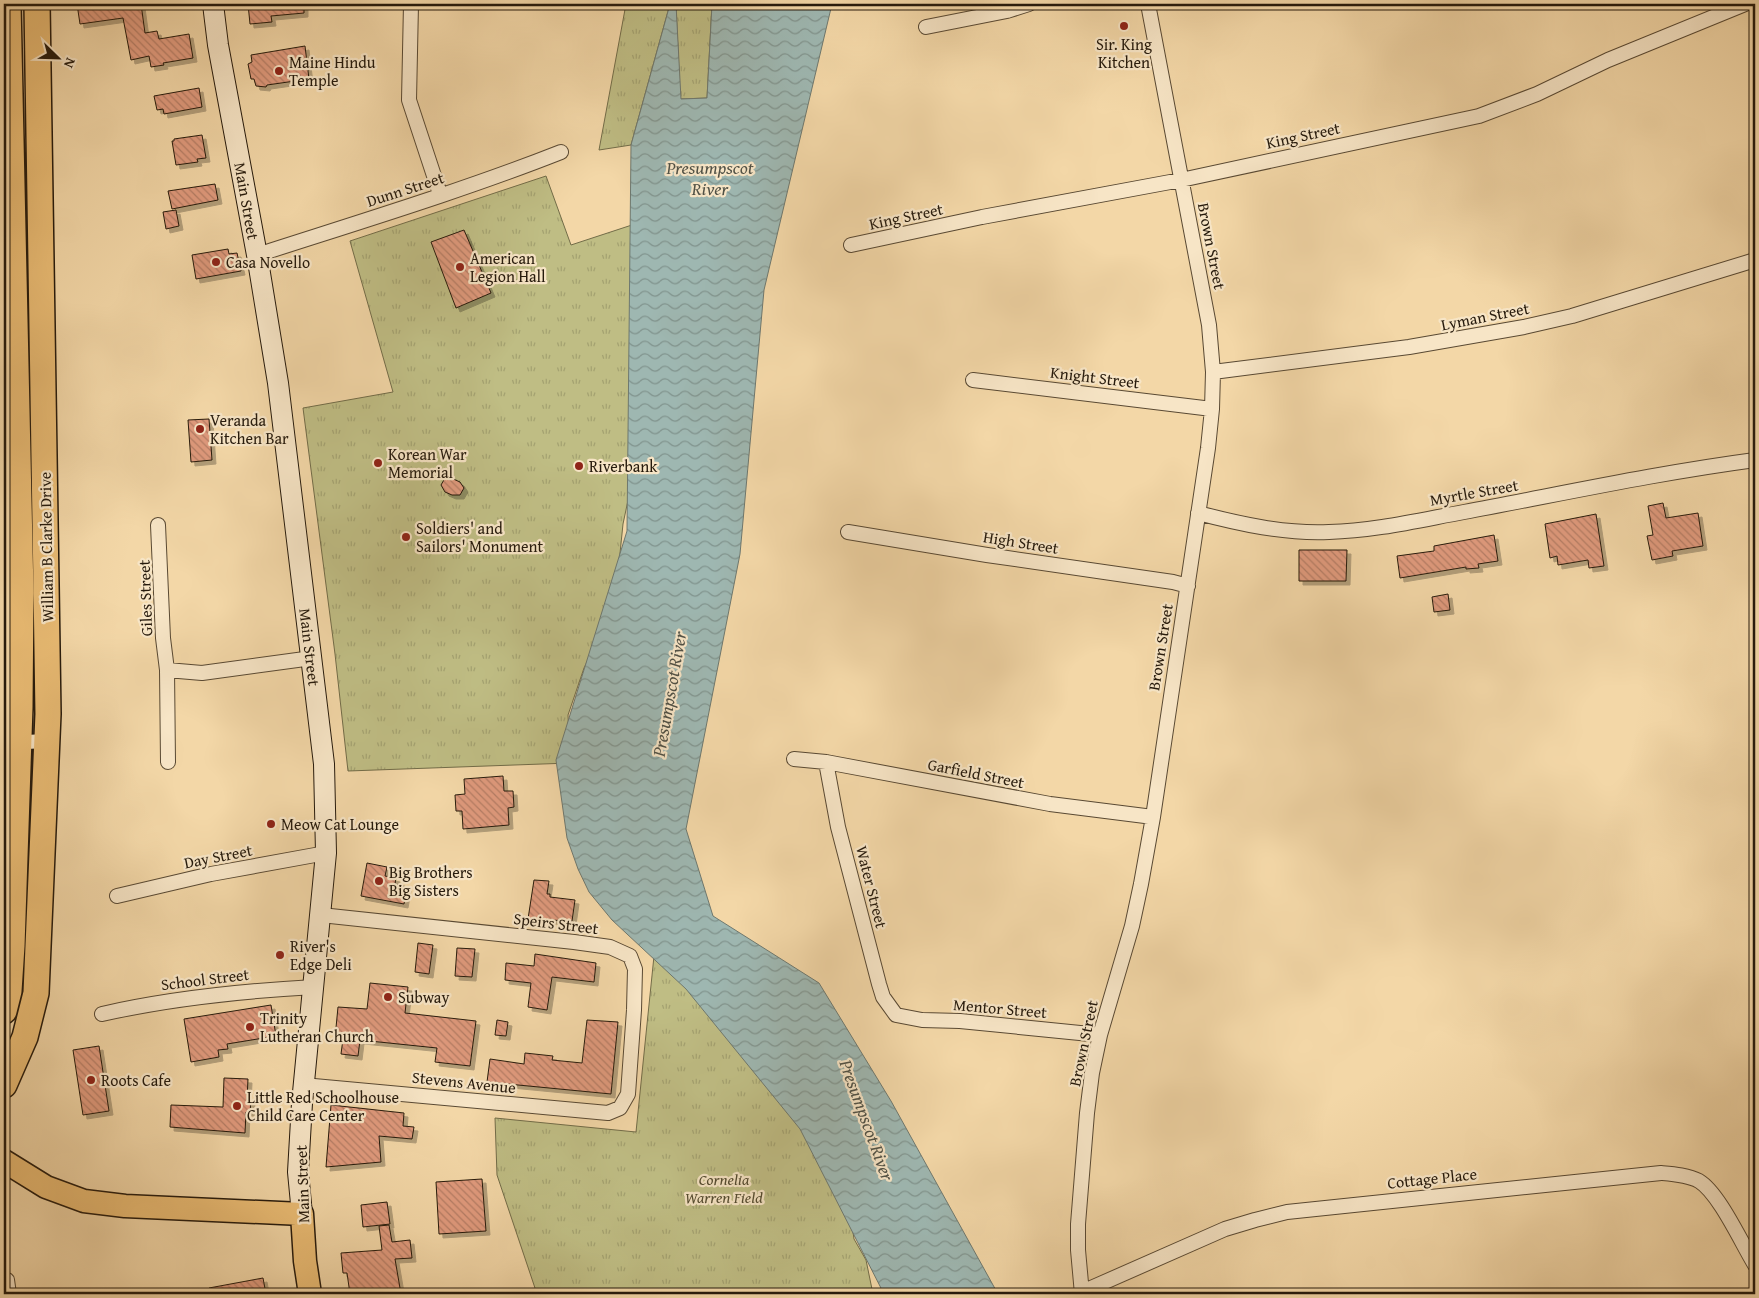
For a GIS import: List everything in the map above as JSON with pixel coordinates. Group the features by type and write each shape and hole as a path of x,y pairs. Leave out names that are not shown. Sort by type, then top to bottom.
{"highway":[{"name":"William B Clarke Drive","path":"4,1011 9,991 12,946 11,742 21,593 8,4"},
{"name":"William B Clarke Drive","path":"4,1085 25,1037 36,993 47,741 37,4"}],"main road":[{"name":"Main Street","path":"213,4 218,45 257,255 278,383 324,764 326,853 303,1085 298,1172 305,1261 310,1294"},
{"path":"4,1161 46,1187 84,1201 125,1206 302,1214"}],"street":[{"path":"411,4 409,100 440,194"},
{"path":"926,27 1006,7 1029,4"},
{"name":"Brown Street","path":"1082,1293 1078,1250 1078,1224 1092,1073 1100,1034 1132,926 1141,884 1188,586 1212,409 1213,372 1209,325 1148,4"},
{"name":"King Street","path":"851,245 982,217 1181,180 1479,116 1537,94 1608,60 1745,4"},
{"name":"Dunn Street","path":"257,255 414,205 440,194 468,187 561,152"},
{"name":"Lyman Street","path":"1213,372 1409,347 1524,327 1572,316 1755,260"},
{"name":"Knight Street","path":"973,380 1212,409"},
{"name":"Myrtle Street","path":"1198,513 1258,526 1293,531 1329,532 1380,527 1678,471 1755,460"},
{"name":"Giles Street","path":"158,525 163,638 167,670 168,762"},
{"name":"High Street","path":"848,532 987,555 1173,582 1188,586"},
{"path":"167,670 202,673 312,658"},
{"path":"11,742 47,741"},
{"name":"Garfield Street","path":"794,758 826,762 1050,804 1153,817"},
{"name":"Water Street","path":"826,762 838,827 879,984 884,997 896,1015"},
{"name":"Day Street","path":"117,896 212,874 326,853"},
{"name":"Speirs Street","path":"321,915 574,942 610,947 630,956 635,968 634,1010 628,1094 620,1108"},
{"name":"School Street","path":"102,1014 145,1004 184,999 262,990 314,987"},
{"name":"Mentor Street","path":"896,1015 922,1020 960,1021 1100,1034"},
{"name":"Stevens Avenue","path":"303,1085 415,1094 608,1114 620,1108"},
{"name":"Cottage Place","path":"1082,1293 1225,1229 1287,1212 1661,1173 1680,1175 1700,1182 1714,1196 1755,1265"},
{"path":"7,1280 9,1294"}],"green space":[{"path":"626,4 670,4 631,145 599,150"},
{"path":"676,4 712,4 707,98 680,99"},
{"path":"546,176 571,245 641,222 631,486 608,620 584,668 568,715 570,763 348,771 303,408 393,392 350,241"},
{"name":"Cornelia Warren Field","path":"654,956 771,1061 853,1232 854,1239 866,1260 873,1294 537,1294 497,1175 495,1118 636,1132"}],"water":[{"name":"Presumpscot River","path":"670,4 676,4 681,99 707,98 712,4 832,4 764,290 740,554 686,829 713,916 819,983 891,1101 998,1294 884,1294 800,1129 686,989 612,920 589,892 578,869 567,838 556,760 627,531 631,145"}],"building":[{"path":"77,4 141,4 145,33 157,31 159,39 189,34 193,58 151,67 149,56 131,60 123,18 80,24"},
{"path":"248,4 304,4 304,13 271,16 272,22 250,24"},
{"name":"Maine Hindu Temple","path":"305,46 309,79 267,85 266,87 256,86 254,79 251,79 248,64 252,62 251,55"},
{"path":"199,88 202,107 164,114 163,109 157,110 154,96"},
{"path":"202,135 206,158 197,159 198,162 176,165 172,141 174,139"},
{"path":"215,184 218,200 172,209 168,191"},
{"path":"176,210 179,226 166,229 163,212"},
{"name":"American Legion Hall","path":"464,230 491,293 456,308 431,242"},
{"name":"Casa Novello","path":"228,249 229,254 237,253 241,271 196,279 192,255"},
{"path":"209,419 212,460 191,462 188,420"},
{"path":"445,478 451,478 460,482 464,488 460,495 452,495 445,492 441,485"},
{"path":"1663,503 1666,518 1698,513 1703,546 1672,551 1673,556 1652,560 1647,536 1653,535 1648,506"},
{"path":"1596,514 1604,566 1589,568 1588,560 1558,565 1557,556 1550,558 1545,524"},
{"path":"1494,535 1498,561 1478,564 1479,568 1466,569 1466,567 1400,578 1397,556 1434,551 1434,546"},
{"path":"1299,550 1347,550 1346,581 1299,581"},
{"path":"1448,594 1450,610 1434,612 1432,597"},
{"path":"503,776 504,791 513,791 514,807 508,808 509,825 463,829 462,811 456,811 455,795 465,794 464,779"},
{"name":"Big Brothers Big Sisters","path":"367,863 387,867 385,876 396,878 395,884 407,887 404,904 361,896"},
{"path":"534,880 549,881 547,894 550,894 550,897 575,900 572,921 528,919"},
{"path":"418,943 433,945 429,974 415,972"},
{"path":"457,948 475,949 472,977 455,976"},
{"path":"535,954 596,963 594,982 552,977 547,1010 528,1007 531,983 505,980 506,963 534,966"},
{"path":"370,983 408,987 405,1013 476,1021 470,1066 435,1062 437,1048 360,1040 358,1056 341,1054 343,1039 335,1038 338,1007 367,1009"},
{"name":"Trinity Lutheran Church","path":"271,1005 276,1036 227,1044 228,1049 218,1050 219,1057 191,1062 184,1019"},
{"path":"497,1020 508,1022 506,1036 495,1035"},
{"path":"587,1020 618,1022 611,1094 487,1082 490,1059 524,1064 525,1053 553,1056 552,1060 582,1063"},
{"name":"Roots Cafe","path":"99,1046 109,1111 83,1115 73,1050"},
{"name":"Little Red Schoolhouse Child Care Center","path":"224,1078 248,1079 247,1100 251,1100 250,1112 246,1112 245,1133 170,1127 171,1105 223,1107"},
{"path":"331,1105 404,1113 403,1126 414,1127 412,1139 379,1136 381,1162 326,1167"},
{"path":"482,1179 486,1231 439,1234 436,1182"},
{"path":"387,1202 390,1224 363,1227 361,1205"},
{"path":"389,1225 392,1242 410,1240 412,1258 395,1259 401,1294 350,1294 347,1273 343,1273 341,1253 382,1250 379,1226"},
{"path":"263,1278 266,1294 209,1294 209,1288"}],"place":[{"name":"Sir. King Kitchen","path":"1124,26"},
{"name":"Maine Hindu Temple","path":"279,71"},
{"name":"Casa Novello","path":"216,262"},
{"name":"American Legion Hall","path":"460,267"},
{"name":"Veranda Kitchen Bar","path":"200,429"},
{"name":"Korean War Memorial","path":"378,463"},
{"name":"Riverbank","path":"579,466"},
{"name":"Soldiers' and Sailors' Monument","path":"406,537"},
{"name":"Meow Cat Lounge","path":"271,824"},
{"name":"Big Brothers Big Sisters","path":"379,881"},
{"name":"River's Edge Deli","path":"280,955"},
{"name":"Subway","path":"388,997"},
{"name":"Trinity Lutheran Church","path":"250,1027"},
{"name":"Roots Cafe","path":"91,1080"},
{"name":"Little Red Schoolhouse Child Care Center","path":"237,1106"}]}
